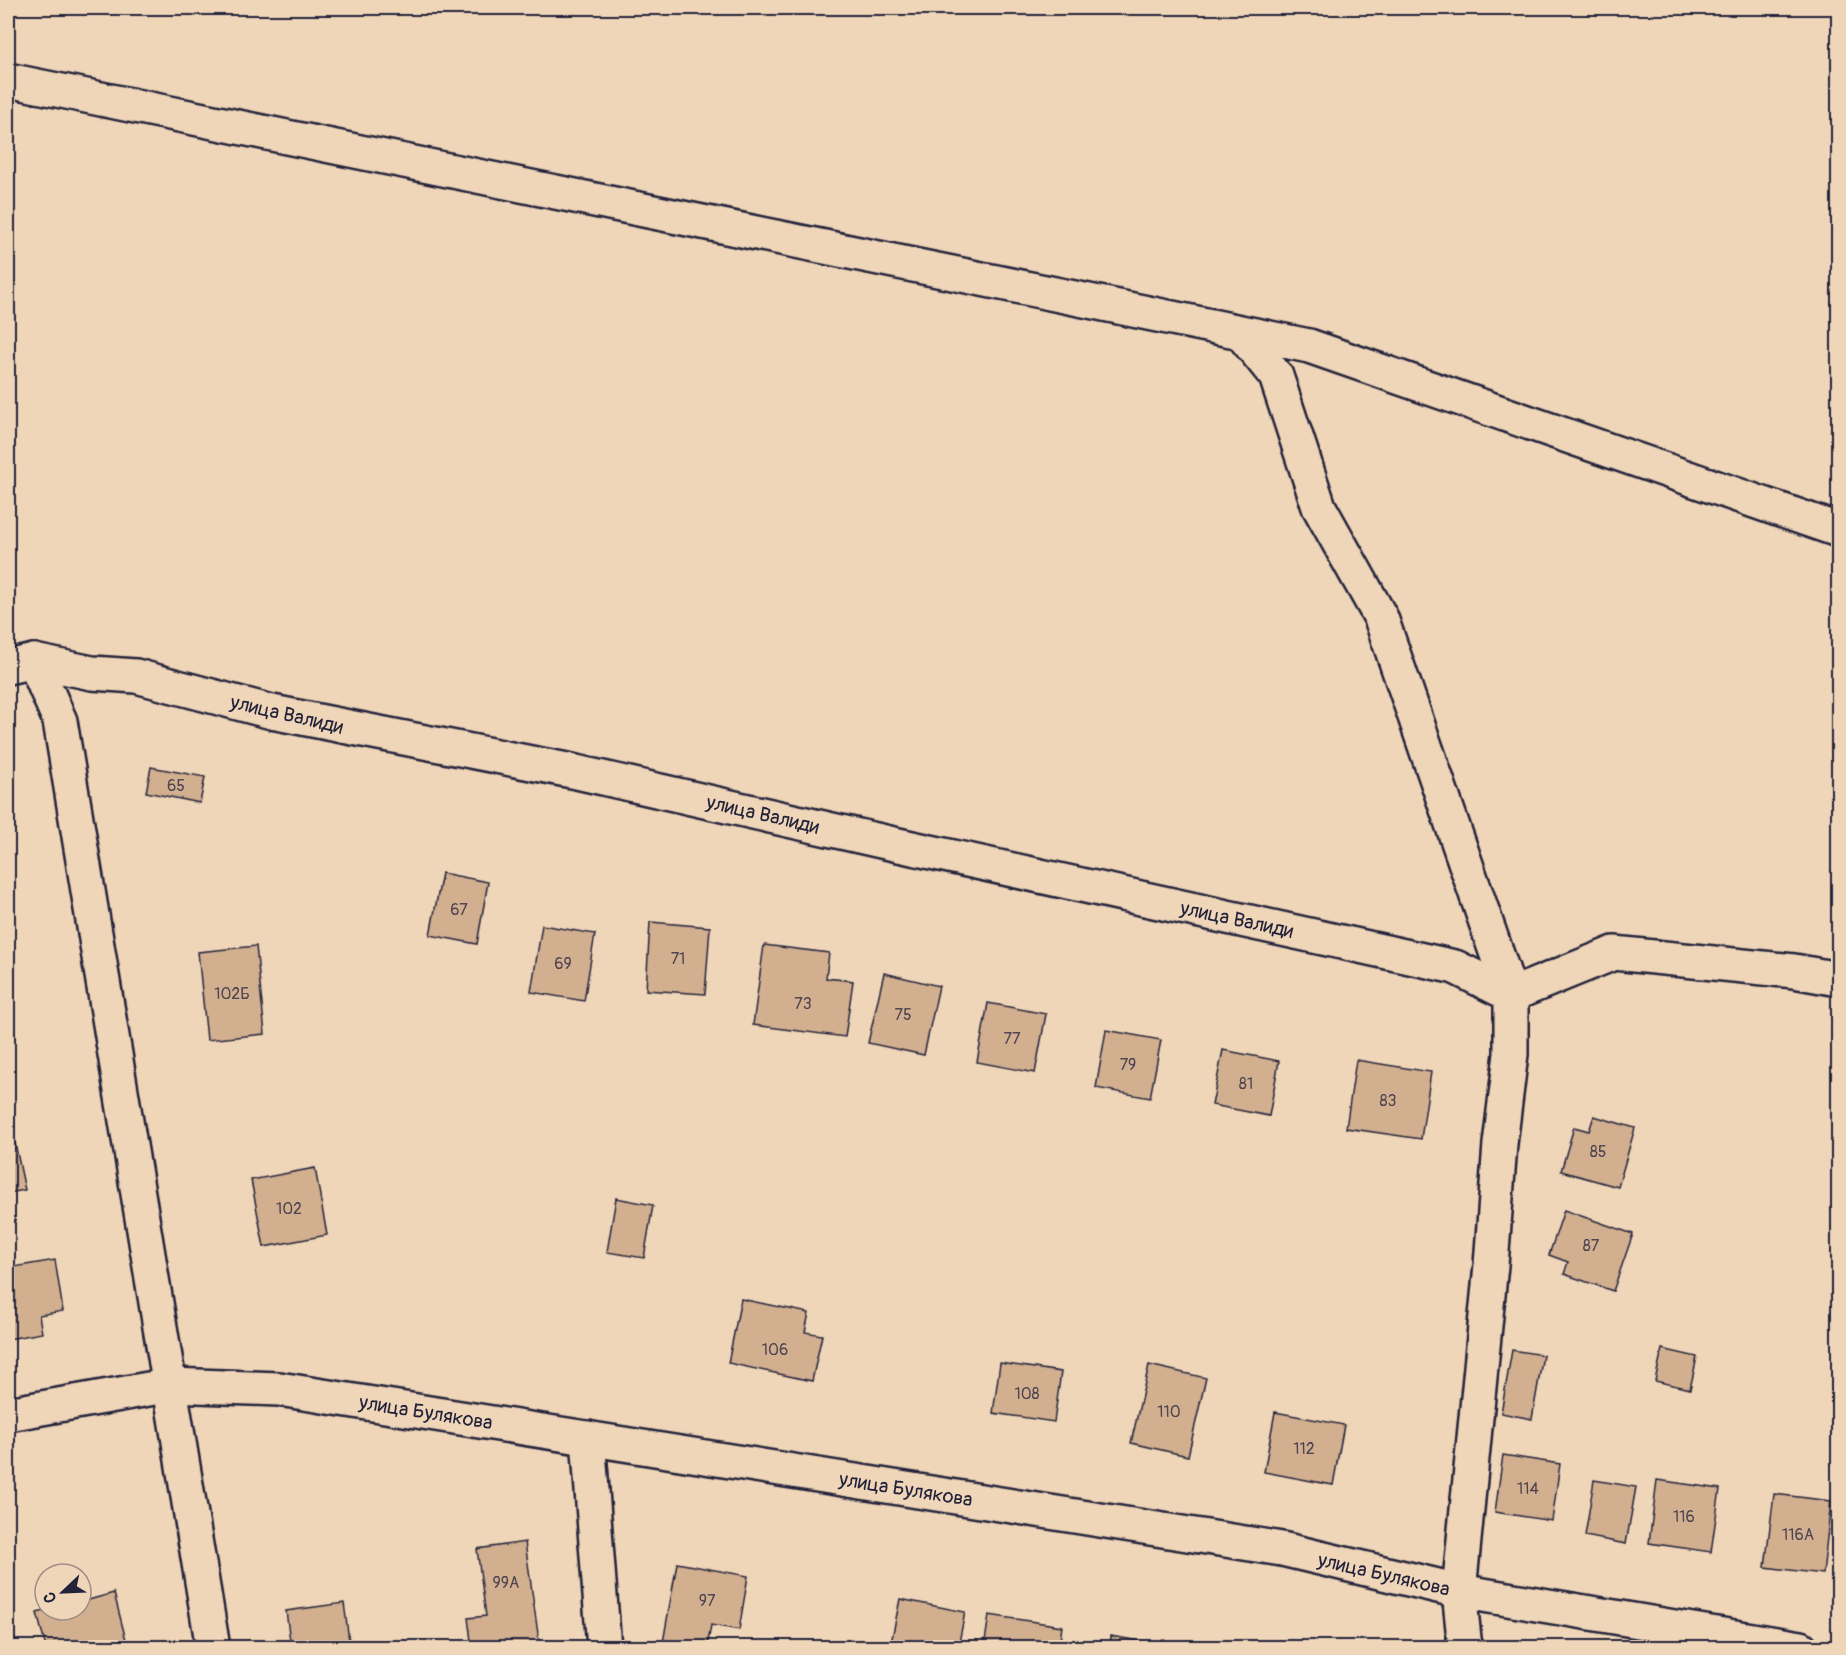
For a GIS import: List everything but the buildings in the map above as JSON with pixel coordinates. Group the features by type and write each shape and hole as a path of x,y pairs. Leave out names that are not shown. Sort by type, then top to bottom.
{"street":[{"path":"8,80 1309,346 1839,530"},
{"path":"1242,334 1276,376 1319,507 1380,618 1511,995 1511,1054 1500,1144 1490,1277 1459,1591 1465,1647"},
{"path":"21,664 60,721 213,1647"},
{"name":"улица Валиди","path":"21,664 136,676 272,712 572,771 1455,967 1511,995"},
{"path":"1511,995 1614,953 1794,970 1839,979"},
{"name":"улица Булякова","path":"8,1414 171,1385 279,1389 1282,1549 1459,1591 1801,1647"},
{"path":"588,1438 604,1647"}]}
